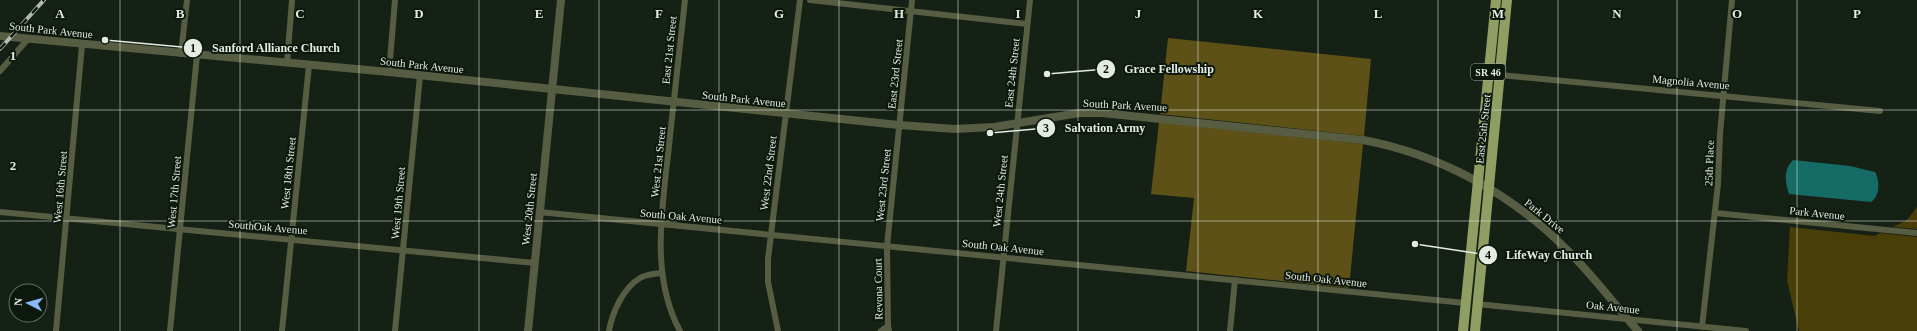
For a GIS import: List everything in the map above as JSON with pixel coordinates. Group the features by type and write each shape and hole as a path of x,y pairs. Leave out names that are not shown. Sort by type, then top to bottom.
{"main road":[{"name":"East 25th Street","path":"1478,182 1496,0"},
{"path":"1501,0 1501,8 1506,17"},
{"name":"East 25th Street","path":"1489,189 1507,0"},
{"name":"SR 46","path":"1462,331 1478,182"},
{"name":"SR 46","path":"1475,331 1489,189"}],"street":[{"path":"181,54 187,0"},
{"path":"286,62 292,0"},
{"path":"388,72 395,0"},
{"name":"West 20th Street","path":"528,331 560,0"},
{"name":"East 21st Street","path":"674,102 685,0"},
{"name":"West 22nd Street","path":"778,331 768,282 768,259 800,0"},
{"path":"810,0 1027,24"},
{"name":"East 23rd Street","path":"899,126 912,0"},
{"name":"East 24th Street","path":"1017,124 1030,0"},
{"name":"25th Place","path":"1702,327 1718,184 1723,95 1732,0"},
{"name":"South Park Avenue","path":"0,36 82,45 388,72 899,126 955,129 1017,124 1079,113 1102,113 1363,140 1403,149 1478,182"},
{"path":"0,71 28,39"},
{"name":"West 16th Street","path":"56,331 82,45"},
{"name":"West 17th Street","path":"170,331 197,55"},
{"name":"West 18th Street","path":"282,331 309,65"},
{"name":"Magnolia Avenue","path":"1500,75 1880,111"},
{"name":"West 19th Street","path":"395,331 420,76"},
{"name":"West 21st Street","path":"674,102 661,224 661,273 673,318 680,331"},
{"name":"West 24th Street","path":"996,331 1017,124"},
{"name":"West 23rd Street","path":"887,246 899,126"},
{"name":"Park Drive","path":"1478,182 1540,225 1565,248 1586,269 1638,331"},
{"name":"SouthOak Avenue","path":"0,212 67,217 535,263"},
{"name":"South Oak Avenue","path":"540,212 1465,303"},
{"name":"Park Avenue","path":"1715,213 1917,233"},
{"name":"Revona Court","path":"887,246 889,328"},
{"path":"609,331 615,309 630,287 643,277 661,273"},
{"path":"1230,331 1235,280"},
{"name":"Oak Avenue","path":"1477,304 1746,331"},
{"path":"881,331 889,328"}],"shaded area":[{"path":"1168,38 1371,59 1364,136 1160,114"},
{"path":"1159,122 1363,144 1349,288 1186,271 1194,198 1151,194"},
{"path":"1917,207 1917,229 1893,227 1907,220"},
{"path":"1790,227 1875,236 1880,233 1917,237 1917,331 1799,331 1787,280"}],"water":[{"path":"1793,160 1850,166 1875,172 1877,176 1878,192 1871,202 1789,194 1786,172"}],"railway":[{"path":"0,49 44,0"}],"place":[{"name":"Sanford Alliance Church","path":"105,40"},
{"name":"Grace Fellowship","path":"1047,74"},
{"name":"Salvation Army","path":"990,133"},
{"name":"LifeWay Church","path":"1415,244"}]}
